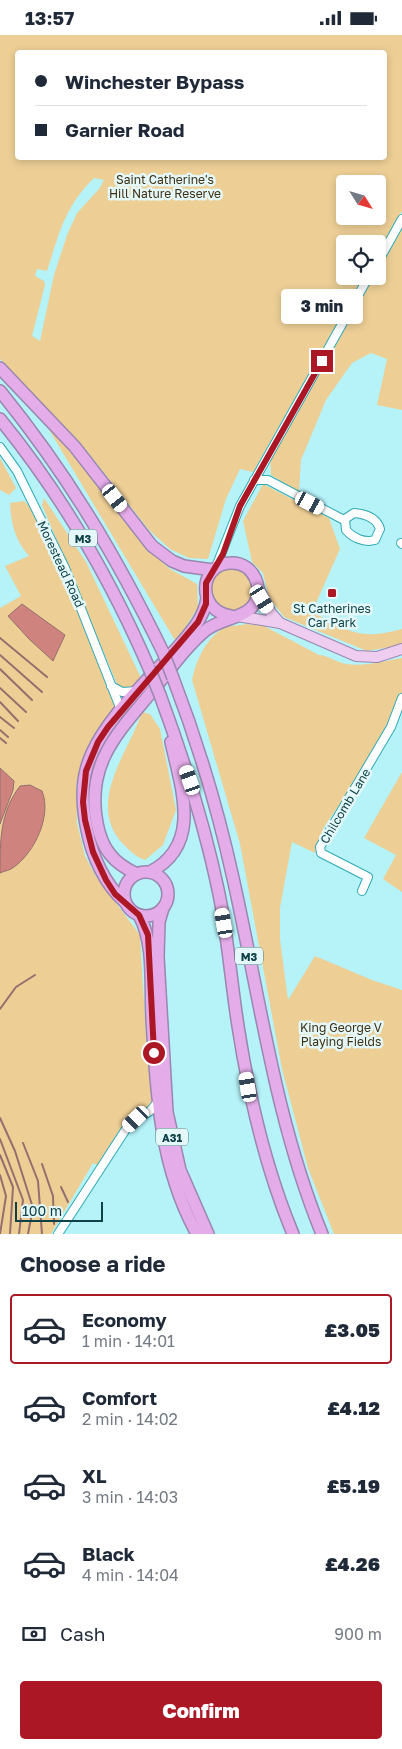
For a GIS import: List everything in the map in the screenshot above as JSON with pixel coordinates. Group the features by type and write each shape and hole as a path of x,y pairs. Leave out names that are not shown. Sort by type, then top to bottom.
{"highway":[{"path":"0,368 94,469 152,546 172,561 184,566 214,570"},
{"name":"M3","path":"0,391 38,439 92,518 129,583 173,678 188,718 219,817 276,1090 296,1164 322,1234"},
{"name":"M3","path":"0,419 44,476 89,547 125,614 160,695 190,780 210,853 225,929 248,1087 268,1167 293,1234"},
{"path":"125,902 124,889 136,874 150,872 157,875 167,886 168,894 163,908 152,915 139,915 115,894 100,867 88,837 83,802 86,771 90,757 98,742 121,710 192,631 204,611 207,598 206,583 214,570 226,563 237,563 255,575 259,589 253,607 215,623 204,631 117,733 101,759 97,774 94,802 101,839 112,859 121,867 136,874"},
{"path":"207,598 214,609 234,616"},
{"name":"M3","path":"150,872 160,867 175,853 181,836 184,818 182,794 160,695"},
{"name":"A31","path":"163,908 159,922 158,957 167,1112 180,1170 208,1234"},
{"name":"A31","path":"139,915 148,935 160,1120 173,1174 197,1234"}],"main road":[{"path":"259,589 271,613 280,623"},
{"path":"234,616 280,623 356,656 377,657 402,649"}],"street":[{"path":"386,248 402,219"},
{"path":"214,570 227,544 235,518 254,481 364,285"},
{"name":"Morestead Road","path":"0,447 17,471 65,568 121,710"},
{"path":"254,481 268,480 344,520"},
{"path":"354,513 368,516 378,523 380,529 378,536 375,540 366,542 351,535 346,530 344,520 354,513"},
{"path":"227,544 229,554 237,563"},
{"path":"111,686 122,692 139,690"},
{"name":"Chilcomb Lane","path":"362,891 368,877 328,858 321,853 320,847 391,727 402,698"},
{"path":"58,1234 128,1126 150,1111 158,1102"},
{"path":"141,1116 160,1120"}],"green space":[{"name":"Saint Catherine's Hill Nature Reserve","path":"0,35 402,35 402,211 386,239 386,235 336,235 336,285 359,285 253,472 240,469 226,499 208,559 189,558 170,549 149,530 86,450 0,359","holes":["94,178 104,180 99,189 77,213 67,235 54,275 40,341 32,336 45,285 44,281 35,276 37,269 47,271 64,221 69,210 84,189"]},
{"path":"402,229 402,410 377,405 387,359 371,353 352,363 326,400 301,460 299,492 271,475 270,459 369,285 386,285 386,257"},
{"path":"45,423 78,456 143,545 170,569 197,584 198,607 176,642"},
{"path":"0,458 16,488 9,495 0,490"},
{"path":"263,484 329,518 340,549 312,612 346,629 364,634 402,629 402,645 367,651 284,617 269,598 263,573 252,562 243,521"},
{"path":"44,498 86,562 142,680 135,688 122,687 117,684 42,505"},
{"path":"24,501 29,506 61,569 116,709 81,769 76,784 77,823 85,856 95,875 140,935 147,1053 152,1098 150,1107 124,1123 97,1165 93,1163 51,1234 0,1234 0,608 21,596 5,566 29,556 17,538 10,503"},
{"path":"236,569 244,572 250,578 253,590 250,602 244,608 228,611 220,608 214,602 211,586 214,578 220,572"},
{"name":"King George V Playing Fields","path":"246,624 264,626 319,655 346,664 367,664 402,658 402,693 400,701 349,791 324,827 315,853 292,842 280,908 280,939 288,1000 315,956 372,980 402,990 402,1234 334,1234 308,1168 282,1069 240,844 192,680 199,658 211,639 224,628"},
{"path":"142,712 150,714 160,729 176,810 163,845 145,860 123,844 112,828 108,812 113,778"},
{"path":"402,772 402,892 383,879 396,855 364,838"}],"shaded area":[{"path":"22,604 65,635 53,661 8,616"},
{"path":"0,768 14,781 13,790 0,824"},
{"path":"30,785 42,791 45,801 45,811 40,832 35,843 22,860 13,868 0,873 2,827 8,806 20,786"}],"waterway":[{"path":"0,638 47,677"},
{"path":"0,655 42,692"},
{"path":"0,669 32,700"},
{"path":"0,688 26,712"},
{"path":"0,702 18,721"},
{"path":"0,717 14,728"},
{"path":"0,730 8,737"},
{"path":"0,738 6,743"},
{"path":"0,1009 16,987 35,975"},
{"path":"0,1118 15,1151 33,1208 28,1234"},
{"path":"0,1139 23,1200 19,1234"},
{"path":"23,1143 38,1181 42,1234"},
{"path":"0,1155 13,1187 10,1234"},
{"path":"42,1164 53,1196 54,1224"},
{"path":"0,1175 6,1196 0,1234"},
{"path":"61,1187 68,1202"}],"place":[{"name":"St Catherines Car Park","path":"332,593"}],"route":[{"path":"154,1053 148,935 139,915 133,912 115,894 93,852 88,837 83,802 86,771 90,757 108,727 198,622 206,604 206,583 223,554 240,506 322,361"}]}
